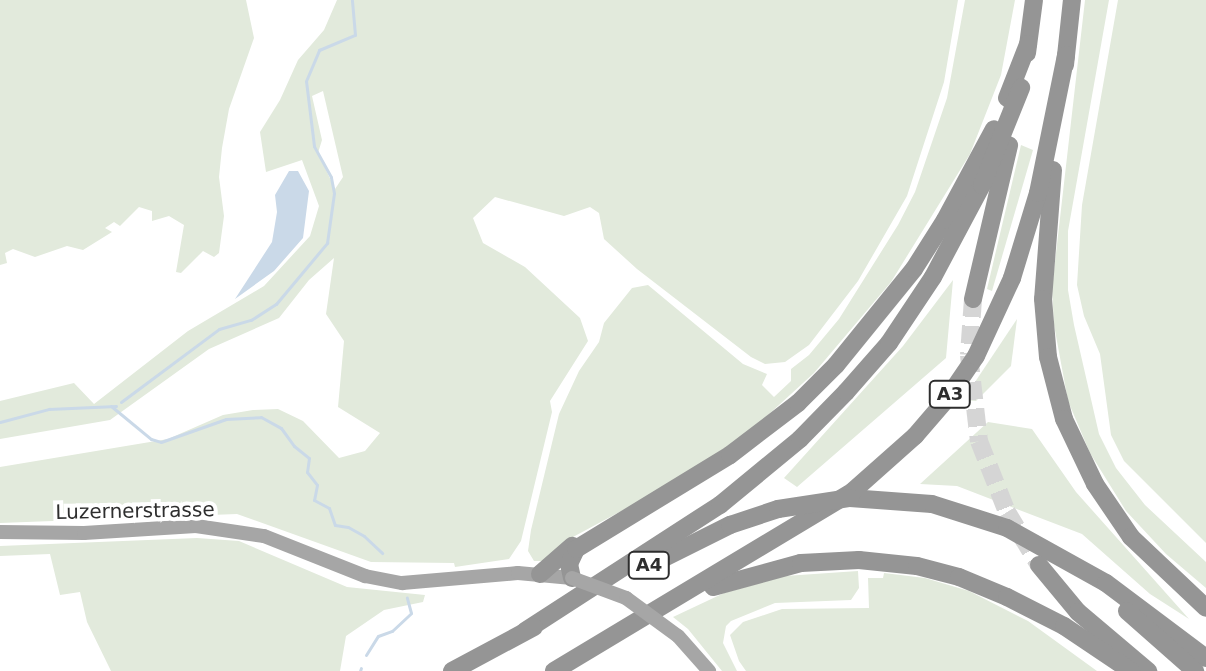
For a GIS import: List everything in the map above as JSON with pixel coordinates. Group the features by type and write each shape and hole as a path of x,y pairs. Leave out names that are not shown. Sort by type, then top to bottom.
{"highway":[{"path":"973,299 1021,88 1034,0"},
{"name":"A3","path":"1072,0 1044,285 1046,342 1055,391 1073,442 1113,513 1149,556 1206,608"},
{"path":"540,574 576,543 596,535 730,455 836,365 914,269 985,148 1028,44"},
{"name":"A3","path":"554,671 853,491 915,436 946,400 976,356 1012,278 1038,193 1066,55"},
{"path":"452,671 525,631 720,505 800,439 846,392 889,343 933,277 982,185 1021,88"},
{"name":"A4","path":"525,631 697,541 778,509 850,498 906,500 980,518 1043,556 1195,671"},
{"path":"572,578 568,569 570,557 596,535"},
{"path":"1043,556 1106,583 1206,658"},
{"name":"A4","path":"1043,556 1078,612 1148,671"},
{"name":"A4","path":"662,608 738,577 780,566 823,561 877,561 917,566 959,577 1007,597 1064,626 1131,671"},
{"path":"1007,597 1110,671"}],"main road":[{"name":"Luzernerstrasse","path":"0,532 84,533 196,526 264,536 365,576 402,583 540,574 572,578 626,598 678,636 709,671"}],"shaded area":[{"path":"0,0 246,0 254,38 229,109 222,148 219,177 224,216 219,253 214,257 203,251 181,273 176,272 184,225 169,216 152,221 152,211 139,207 120,226 114,222 105,228 112,232 83,250 67,246 35,257 13,249 5,253 7,263 0,265"},
{"path":"337,0 958,0 944,82 907,196 858,281 809,345 785,362 765,364 751,357 637,269 604,239 599,213 590,207 564,216 495,197 473,218 483,243 525,267 580,318 588,341 550,401 552,412 521,541 509,559 455,567 454,563 371,562 237,514 0,523 0,467 168,439 223,415 253,410 278,409 303,421 339,458 365,451 380,433 338,407 344,341 326,314 334,258 309,280 279,318 209,349 110,420 0,439 0,401 74,383 94,404 188,331 264,286 310,236 319,206 302,160 266,172 260,132 280,100 298,60 324,30","holes":["323,91 343,177 335,189 318,153 322,140 312,96"]},
{"path":"965,0 1015,0 1001,75 970,154 891,282 814,373 755,427 677,481 573,537 545,561 534,561 528,551 531,530 559,414 579,371 599,342 604,323 632,288 648,285 743,364 767,374 762,385 774,397 791,381 791,369 809,355 839,319 915,192 947,98"},
{"path":"1085,0 1109,0 1068,231 1068,290 1074,325 1099,434 1116,468 1145,505 1206,562 1206,588 1166,554 1126,511 1090,453 1068,401 1054,325 1052,288"},
{"path":"1118,0 1206,0 1206,543 1124,461 1111,435 1100,354 1084,316 1077,285 1082,205"},
{"path":"1021,145 1033,150 992,291 987,289"},
{"path":"953,280 946,358 797,487 784,478 903,346"},
{"path":"1017,319 1011,366 976,401 963,400"},
{"path":"988,422 1032,429 1076,492 1189,619 1150,594 1082,534 957,486 920,484"},
{"path":"197,538 239,541 347,587 425,595 423,602 384,610 346,636 340,671 111,671 87,622 80,592 60,595 50,554 0,556 0,546"},
{"path":"858,571 859,588 851,600 775,603 731,621 726,626 723,643 737,671 722,671 688,629 673,617 724,593 785,576"},
{"path":"884,573 925,578 969,591 1028,621 1097,671 746,671 739,661 730,635 743,622 782,609 869,608 868,578 883,578"}],"water":[{"path":"289,171 298,171 309,191 303,238 274,271 235,299 272,242 277,212 275,195"}],"waterway":[{"path":"121,402 219,329 251,320 276,304 327,243 334,193 331,177 314,146 306,81 319,50 355,35 352,0"},
{"path":"111,406 151,439 161,442 226,419 261,417 281,428 294,446 309,458 307,472 317,485 314,500 329,508 335,525 348,527 364,536 382,553"},
{"path":"0,422 49,409 116,406"},
{"path":"366,655 378,636 392,631 411,613 407,598"}],"tunnel":[{"path":"973,299 969,355 979,441 1007,512 1039,565"}]}
